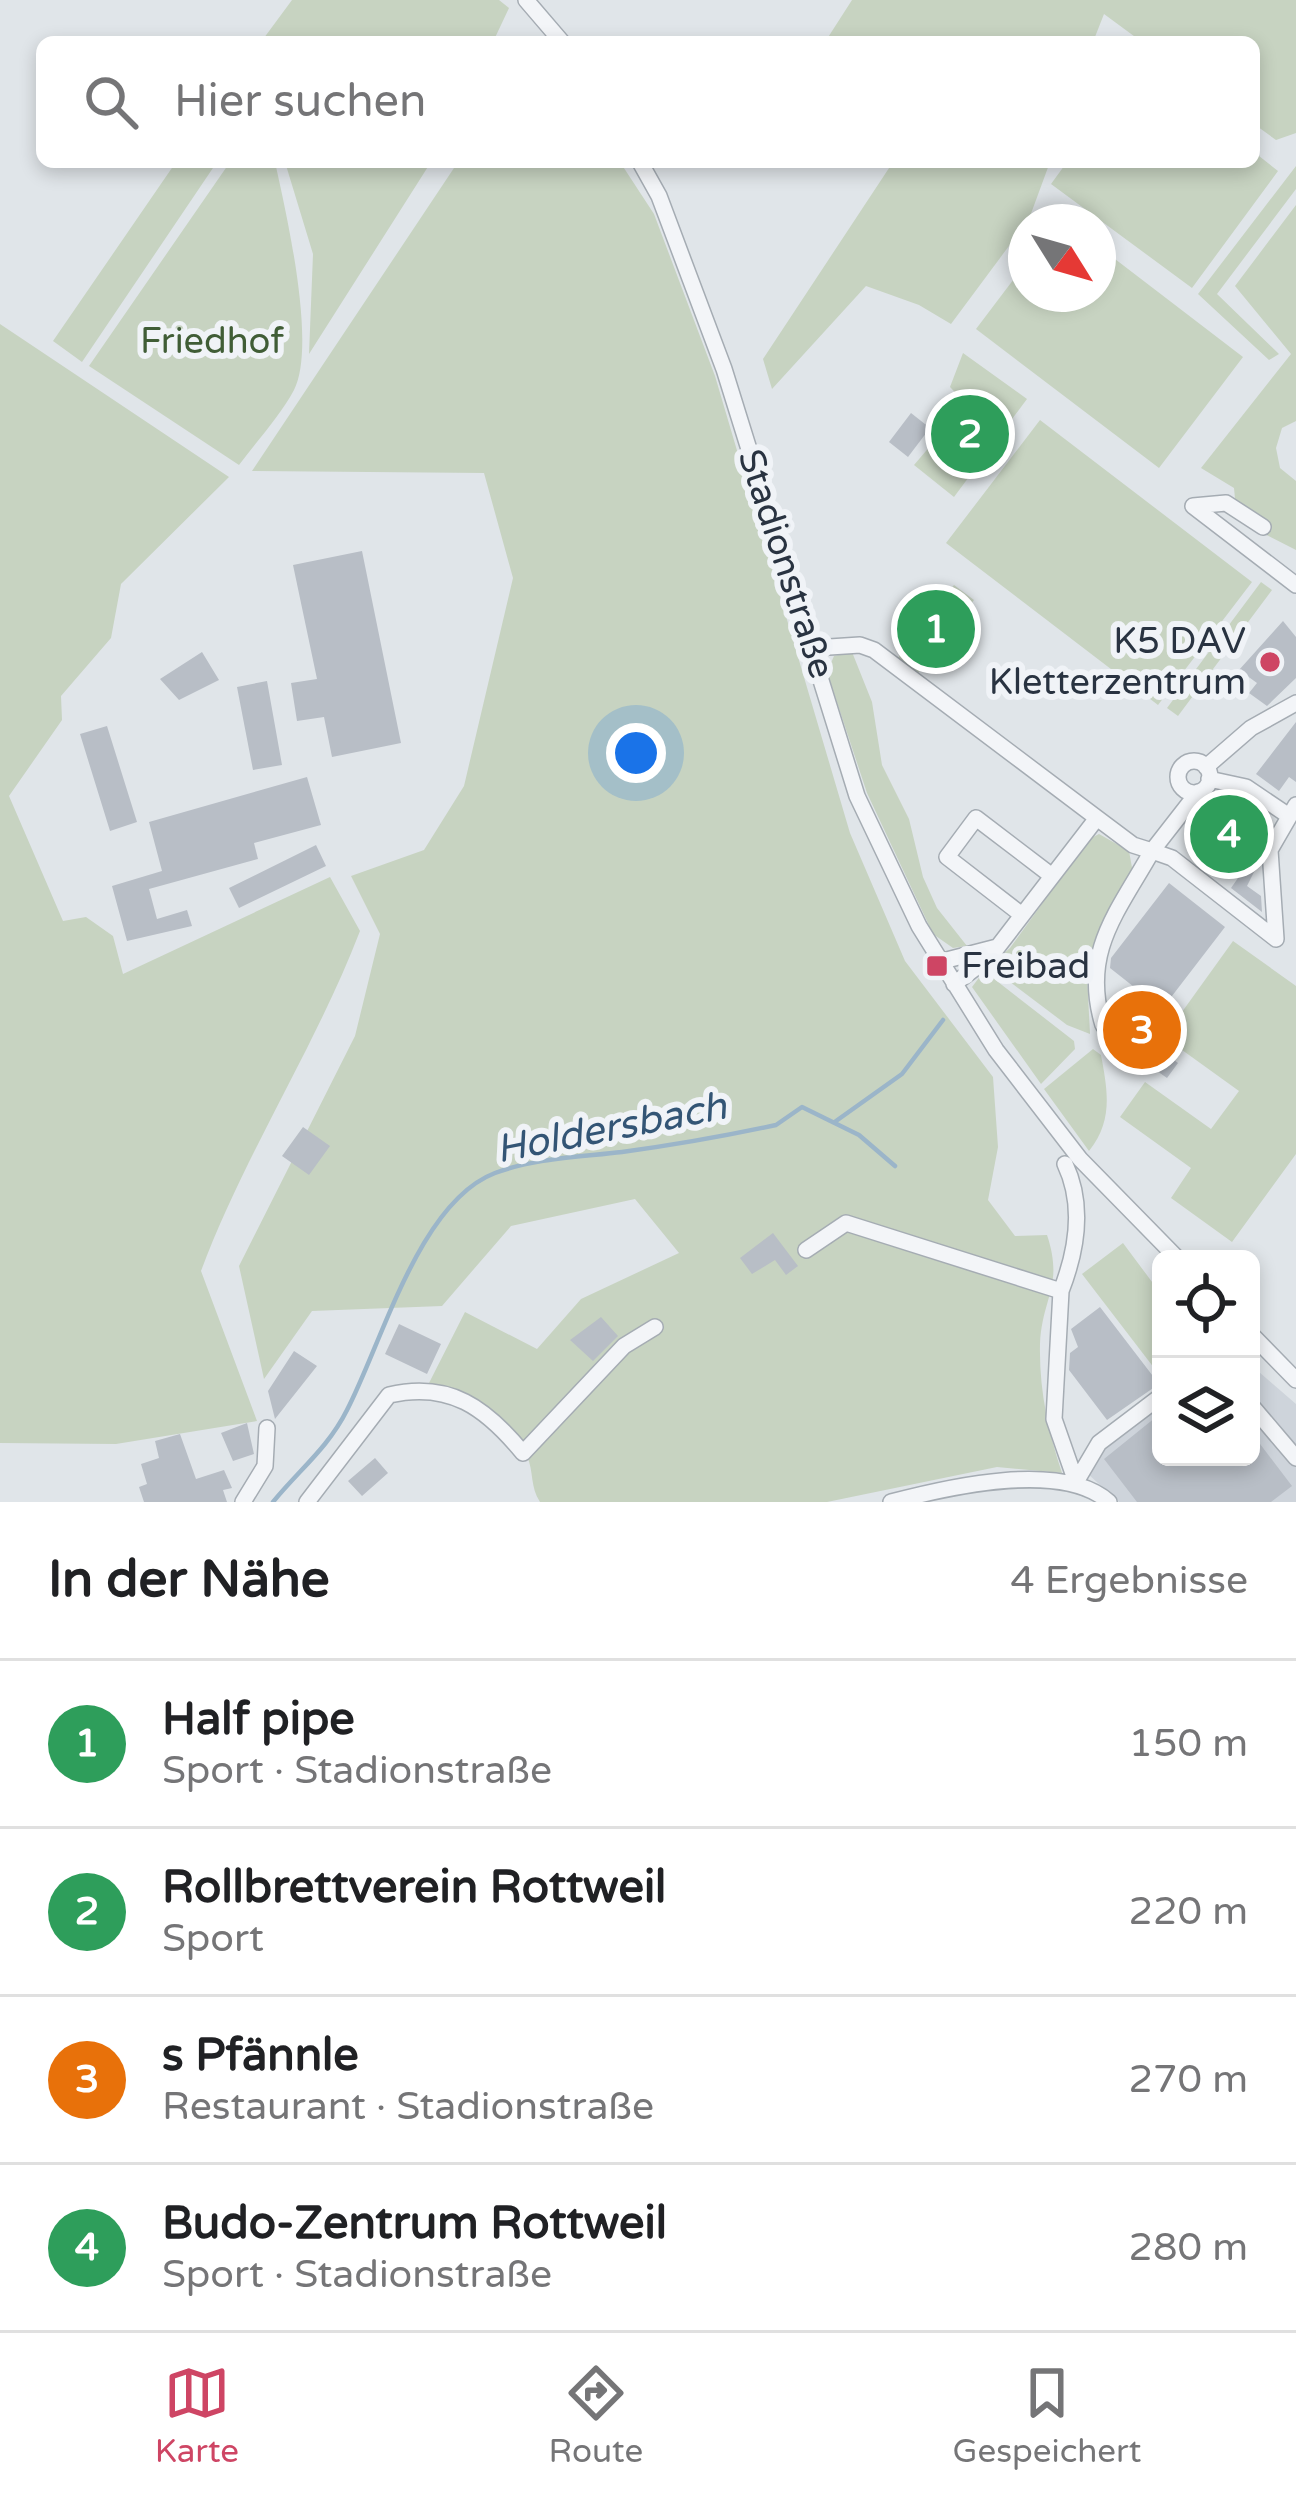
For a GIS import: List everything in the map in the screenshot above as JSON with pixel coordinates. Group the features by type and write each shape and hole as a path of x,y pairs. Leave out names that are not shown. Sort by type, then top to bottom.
{"street":[{"path":"526,0 557,36"},
{"name":"Stadionstraße","path":"643,168 659,196 724,369 857,796 954,985 1080,1160 1169,1250"},
{"path":"1263,527 1226,503 1192,506 1296,586"},
{"path":"814,649 860,645 874,650 1133,844 1172,858 1276,938 1270,850 1291,810 1246,787 1204,780"},
{"path":"1103,1025 1092,976 1102,944 1152,850 1204,780 1251,728 1296,703"},
{"path":"1022,914 947,856 976,818 1052,876"},
{"path":"954,985 997,946 1097,818"},
{"path":"939,962 997,946"},
{"path":"1065,1164 1075,1185 1076,1225 1074,1257 1061,1291 1054,1419 1076,1482"},
{"path":"806,1250 846,1223 1061,1291"},
{"path":"308,1502 389,1395 418,1388 454,1397 491,1414 523,1453 624,1346 655,1327"},
{"path":"1260,1343 1296,1380"},
{"path":"1076,1482 1099,1443 1152,1403"},
{"path":"1260,1416 1296,1458"},
{"path":"243,1502 266,1466 267,1428"},
{"path":"891,1502 1000,1481 1076,1482 1109,1502"}],"shaded area":[{"path":"1260,1373 1296,1404 1296,1502 1119,1502 1078,1465 1152,1398 1152,1466 1260,1466"}],"green space":[{"path":"292,0 499,0 509,8 496,36 265,36"},
{"path":"852,0 1296,0 1296,133 1276,140 1260,128 1260,36 1134,36 1104,14 1095,36 829,36"},
{"path":"1260,157 1278,171 1192,288 1116,232 1116,204 1078,204 1051,184 1063,168 1260,168"},
{"path":"1296,166 1296,189 1217,294 1279,354 1269,360 1198,294"},
{"path":"172,168 213,168 82,362 53,341"},
{"name":"Friedhof","path":"226,168 276,168 301,311 300,369 294,390 239,465 89,366"},
{"path":"287,168 427,168 309,354 313,254"},
{"path":"454,168 624,168 654,214 715,376 850,833 905,961 993,1077 998,1147 988,1200 1015,1236 1047,1235 1053,1267 1040,1344 1041,1377 1062,1473 997,1467 827,1502 540,1502 527,1456 510,1429 486,1410 428,1385 465,1312 537,1349 581,1299 679,1253 635,1199 511,1226 442,1306 312,1311 264,1379 239,1266 355,1036 380,934 351,876 424,850 464,786 513,578 484,473 252,471"},
{"path":"889,168 1048,168 1035,204 1008,204 1008,247 951,324 919,305 866,286 772,389 763,359"},
{"path":"1296,205 1296,421 1282,428 1276,448 1280,468 1296,481 1296,550 1237,520 1234,488 1201,468 1291,354 1235,286"},
{"path":"1116,260 1243,357 1159,468 976,329 1008,287 1008,312 1116,312"},
{"path":"0,324 229,477 121,584 111,638 61,696 62,720 9,796 63,921 86,917 113,936 123,974 330,877 360,931 201,1271 257,1421 116,1444 0,1443"},
{"path":"963,353 1027,399 954,497 914,465 966,404 950,387"},
{"path":"1040,420 1252,582 1158,705 946,543"},
{"path":"1261,582 1272,590 1178,716 1167,708"},
{"path":"954,585 974,600 918,673 898,658"},
{"path":"852,652 872,702 882,765 909,819 923,877 937,908 967,946 953,948 933,934 867,793 827,672 834,656"},
{"path":"1099,834 1129,851 1133,873 1087,975 1090,1034 1067,1025 989,966 1010,948 1089,839"},
{"path":"1233,941 1296,986 1296,1154 1232,1242 1171,1198 1191,1168 1120,1117 1145,1082 1211,1129 1239,1091 1164,1037"},
{"path":"984,971 1074,1041 1075,1049 1041,1084 972,987"},
{"path":"1093,1049 1101,1055 1107,1106 1102,1129 1089,1151 1044,1089"},
{"path":"1123,1243 1152,1282 1152,1365 1082,1274"}],"building":[{"path":"911,413 930,428 908,457 889,442"},
{"path":"362,551 401,743 332,757 324,717 297,721 291,683 317,679 293,565"},
{"name":"K5 DAV Kletterzentrum","path":"1283,621 1296,637 1296,678 1267,706 1249,693 1257,683 1239,670"},
{"path":"202,652 219,680 179,700 160,679"},
{"path":"267,681 282,765 253,770 237,687"},
{"path":"1296,722 1296,782 1289,777 1279,791 1256,774"},
{"path":"107,726 137,822 110,831 80,734"},
{"path":"307,777 321,825 254,843 258,859 149,889 157,919 187,910 192,926 127,941 112,886 162,871 149,822"},
{"path":"1228,796 1265,825 1245,852 1259,862 1247,886 1261,896 1262,912 1231,888 1238,878 1193,843"},
{"path":"316,845 326,866 239,908 229,888"},
{"path":"1169,883 1225,927 1162,1009 1110,968 1111,958"},
{"path":"1154,1005 1173,1019 1154,1045 1178,1063 1167,1078 1123,1047"},
{"path":"303,1127 330,1146 309,1175 282,1156"},
{"path":"773,1233 798,1266 786,1275 775,1260 752,1274 740,1258"},
{"path":"1100,1307 1152,1375 1152,1389 1107,1420 1069,1370 1070,1353 1078,1347 1071,1329"},
{"path":"601,1317 618,1336 593,1361 570,1340"},
{"path":"399,1324 441,1344 427,1374 385,1354"},
{"path":"294,1351 317,1366 275,1419 268,1391"},
{"path":"1152,1420 1152,1466 1260,1466 1260,1444 1292,1486 1271,1502 1137,1502 1104,1459"},
{"path":"247,1423 254,1454 233,1461 221,1433"},
{"path":"180,1434 196,1479 224,1470 232,1488 223,1490 227,1502 144,1502 139,1487 147,1484 141,1464 159,1458 155,1441"},
{"path":"375,1458 388,1473 362,1496 348,1481"}],"waterway":[{"name":"Holdersbach","path":"836,1121 902,1074 943,1020"},
{"name":"Holdersbach","path":"273,1502 339,1424 424,1243 468,1189 495,1173 542,1161 776,1125 802,1107 859,1135 895,1166"}],"place":[{"name":"Rollbrettverein Rottweil","path":"970,434"},
{"name":"Half pipe","path":"936,629"},
{"name":"K5 DAV Kletterzentrum","path":"1270,662"},
{"name":"Budo-Zentrum Rottweil","path":"1229,834"},
{"name":"Freibad","path":"937,966"},
{"name":"s Pfännle","path":"1142,1030"}]}
